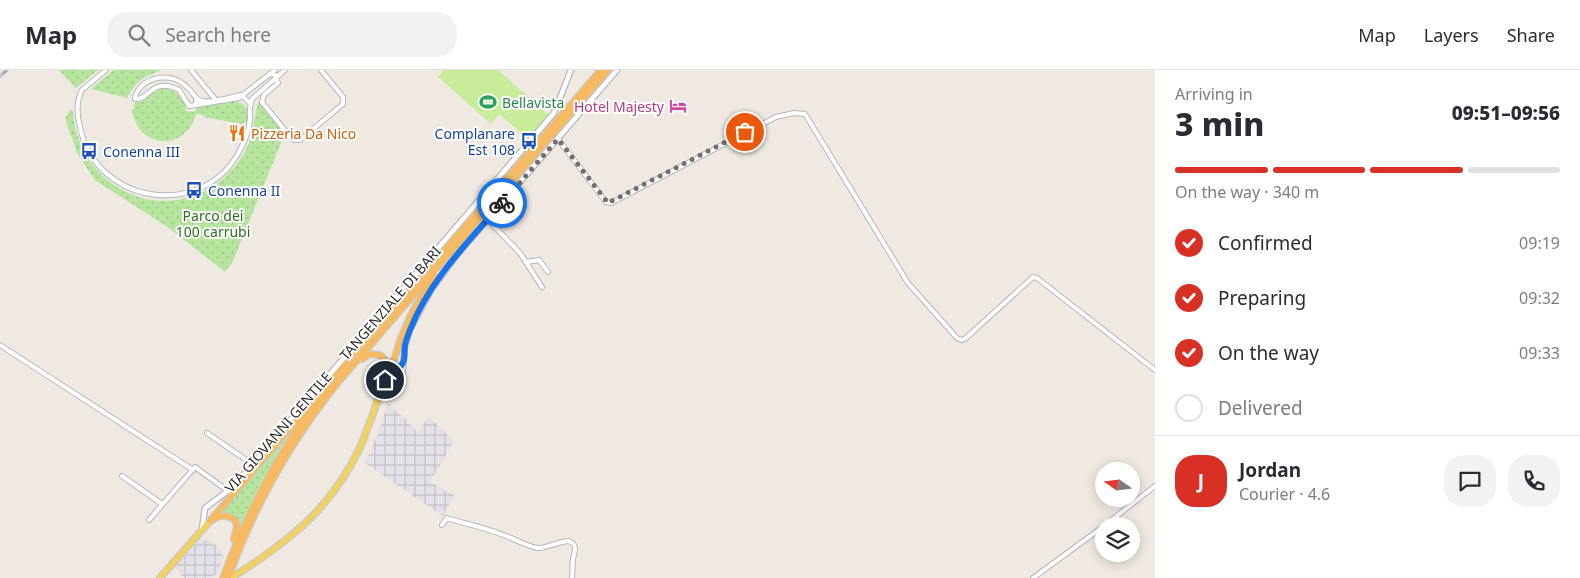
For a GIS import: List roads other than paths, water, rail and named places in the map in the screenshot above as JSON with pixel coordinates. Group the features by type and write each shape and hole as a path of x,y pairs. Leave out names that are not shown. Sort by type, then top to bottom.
{"highway":[{"name":"TANGENZIALE DI BARI","path":"228,577 246,519 291,436 322,393 601,70"},
{"name":"TANGENZIALE DI BARI","path":"228,577 269,485 296,438 340,380 608,70"},
{"path":"388,380 402,335 427,288 442,267 444,260"},
{"path":"340,380 347,376 367,355 373,353 380,355 387,362 388,380"},
{"path":"210,521 322,393"},
{"path":"210,521 225,515 236,523 237,531 229,551 228,577"}],"main road":[{"path":"228,577 288,540 307,523 330,497 344,478 358,451 388,380"},
{"path":"160,578 210,521"}],"street":[{"path":"106,70 80,94 78,112 81,131 89,151 102,169 117,182 140,193 160,196 182,194 202,187 220,175 233,162 249,126 252,98 284,70"},
{"path":"191,70 215,99"},
{"path":"243,96 203,102 196,98 182,82 164,77 147,82 140,88 135,98 138,100 156,87 168,86 179,90 189,106 239,98 243,96 275,70"},
{"path":"271,74 275,75 278,83 264,95 262,102 291,138 300,140 343,104 343,97 320,70"},
{"name":"VIA GIOVANNI GENTILE","path":"204,512 209,504 228,491 252,464 554,114 571,70"},
{"path":"388,380 397,379 402,375 405,345 422,305 456,256 617,70"},
{"path":"243,96 251,104"},
{"path":"196,98 196,105"},
{"path":"558,139 606,202 611,203 776,117 794,113 805,114 908,283 957,338 962,340 966,338 1032,277 1037,278 1155,370"},
{"path":"488,220 520,253 542,287"},
{"path":"526,262 539,260 548,272"},
{"path":"0,344 193,470"},
{"path":"388,380 400,368 404,360"},
{"path":"207,432 252,464"},
{"path":"149,520 196,467 228,491"},
{"path":"122,476 162,504"},
{"path":"1115,517 1155,486"},
{"path":"204,512 210,521"},
{"path":"202,529 204,512"},
{"path":"442,525 447,518 498,533 528,546 538,548 547,548 567,540 572,542 575,546 572,578"},
{"path":"1033,578 1095,533"}],"railway":[{"path":"0,76 7,70"}],"place":[{"name":"Bellavista","path":"488,102"},
{"name":"Hotel Majesty","path":"678,106"},
{"name":"Pizzeria Da Nico","path":"237,133"},
{"name":"Complanare Est 108","path":"529,141"},
{"name":"Conenna III","path":"89,151"},
{"name":"Conenna II","path":"194,190"}],"park label":[{"name":"Parco dei 100 carrubi","path":"213,224"}]}
